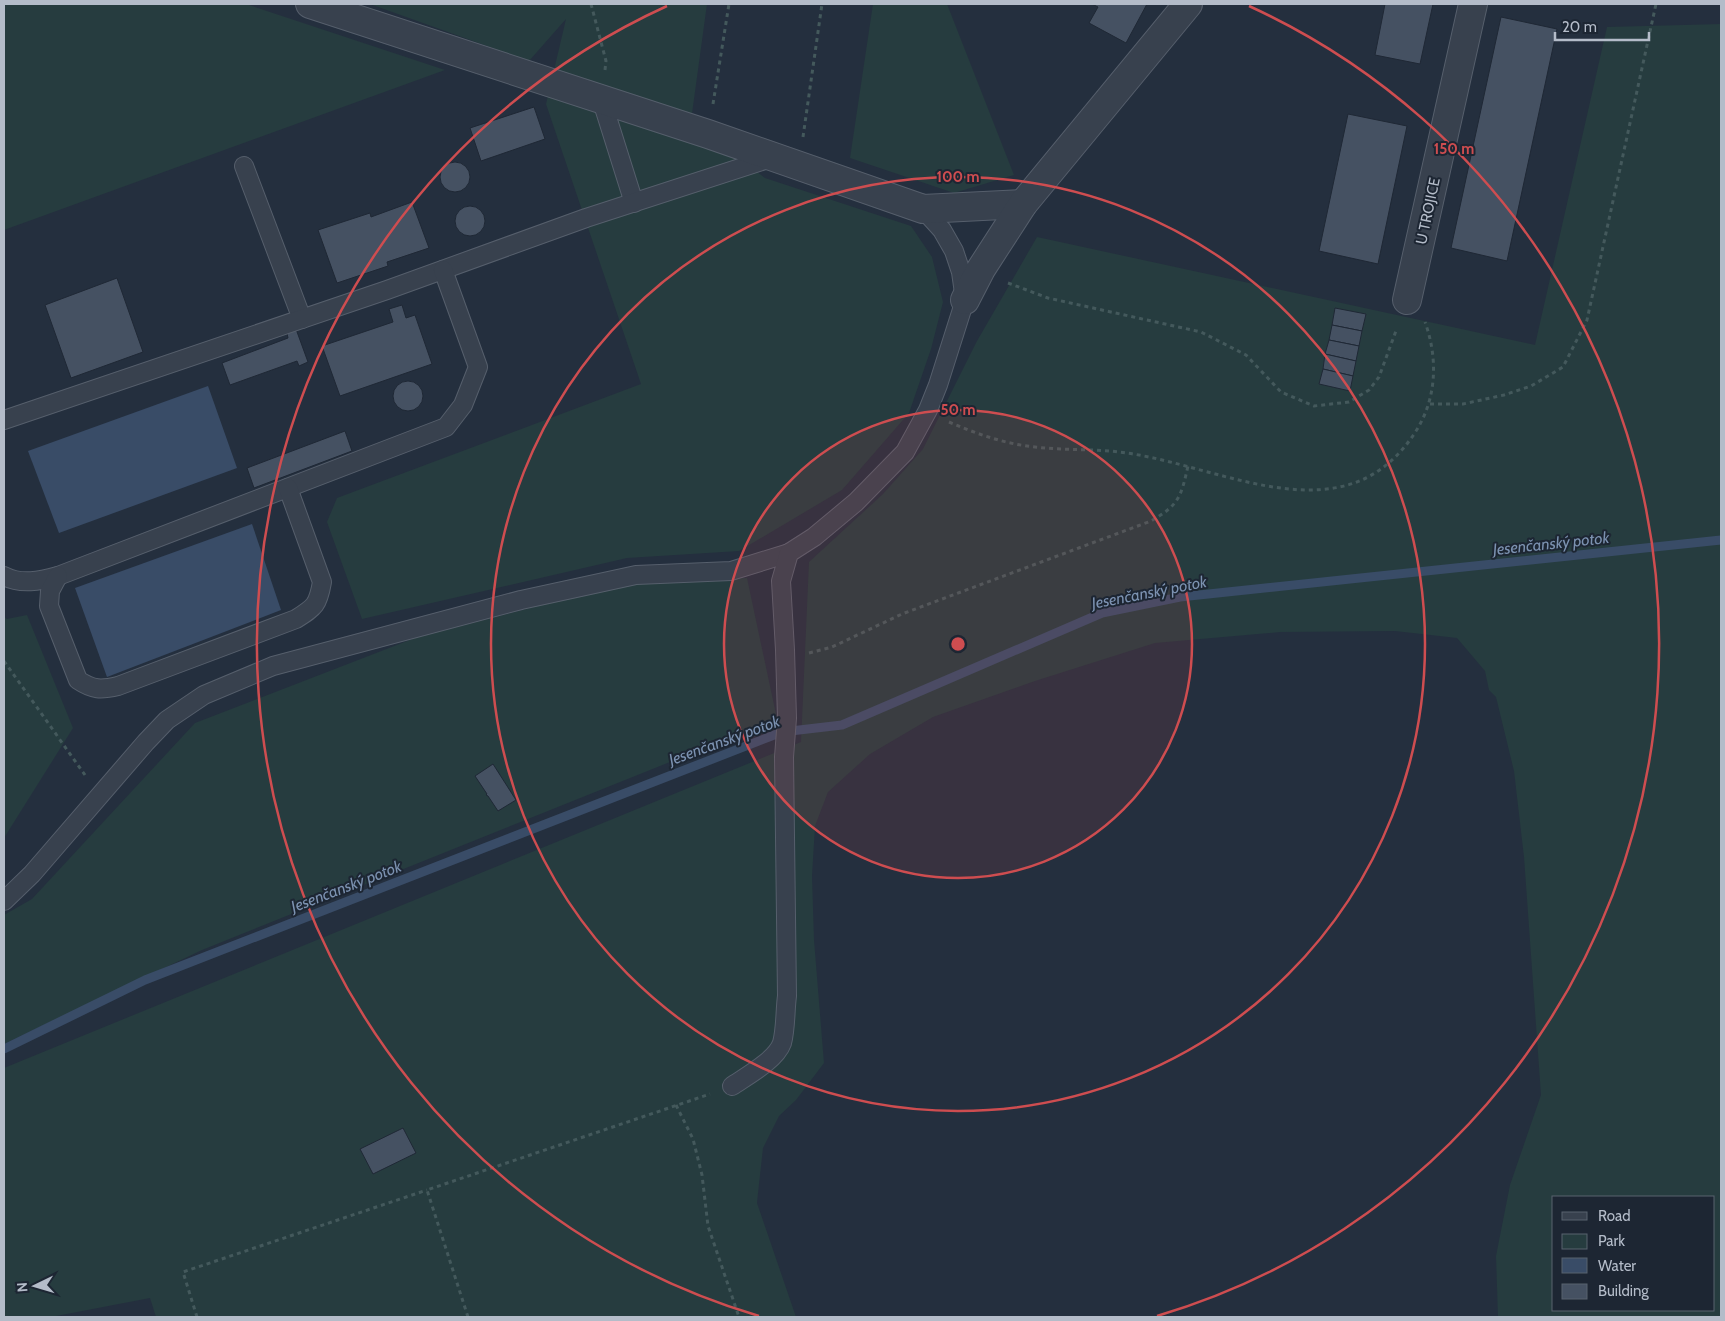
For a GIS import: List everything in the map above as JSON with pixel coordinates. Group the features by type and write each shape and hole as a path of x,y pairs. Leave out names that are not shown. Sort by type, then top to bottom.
{"street":[{"path":"310,4 601,98 923,209 1024,204"},
{"path":"965,300 981,269 1024,204 1188,4"},
{"name":"U TROJICE","path":"1407,300 1473,4"}],"lane":[{"path":"601,98 634,203"},
{"path":"4,420 302,319 586,218 787,161"},
{"path":"244,166 302,319"},
{"path":"4,900 32,874 167,720 204,695 273,666 521,600 636,575 731,571 789,553 814,537 856,502 905,452 928,410 938,385 965,300 954,251 942,230 923,209"},
{"path":"4,576 13,580 37,582 58,576 446,427 463,405 478,367 443,270"},
{"path":"58,576 50,591 49,606 78,680 100,690 118,686 296,619 313,608 320,596 322,582 288,488"},
{"path":"732,1086 761,1066 781,1044 786,996 784,834 787,718 786,650 781,581 789,553"}],"path":[{"path":"590,4 606,61 601,98"},
{"path":"708,134 729,4"},
{"path":"787,161 822,4"},
{"path":"1430,404 1463,404 1504,395 1531,386 1563,367 1587,320 1656,4"},
{"path":"981,269 1020,289 1048,298 1201,332 1246,355 1281,392 1314,406 1349,402 1369,390 1379,377 1407,300"},
{"path":"928,410 946,421 981,436 1006,442 1035,447 1116,451 1188,466 1274,488 1297,491 1326,490 1354,483 1374,474 1391,462 1408,445 1430,404 1434,362 1431,338 1425,322 1407,300"},
{"path":"786,650 807,653 832,647 902,614 1151,520 1165,513 1176,503 1183,492 1188,466"},
{"path":"4,661 100,796"},
{"path":"197,1317 183,1272 732,1086"},
{"path":"676,1105 693,1139 702,1175 708,1226 739,1317"},
{"path":"427,1190 468,1317"}],"green space":[{"path":"4,4 246,4 445,70 4,230"},
{"path":"370,4 707,4 691,121 765,178 911,226 932,257 943,302 931,349 909,413 842,490 739,551 627,558 362,619 327,522 337,498 641,384 546,104 566,19 529,61"},
{"path":"873,4 947,4 1014,175 954,193 850,158"},
{"path":"1721,24 1721,1317 1498,1317 1496,1256 1510,1185 1541,1095 1524,857 1514,771 1496,697 1489,690 1485,671 1457,638 1395,631 1280,632 1155,643 1035,681 933,717 870,754 828,792 815,826 812,876 814,940 824,1063 796,1100 779,1116 763,1148 757,1203 796,1317 156,1317 150,1298 51,1317 4,1317 4,1068 801,742 809,562 883,494 923,449 977,341 1037,237 1535,345 1607,27"},
{"path":"747,578 777,719 202,950 4,1044 4,915 32,899 195,723 415,638 630,582"},
{"path":"27,615 73,728 4,838 4,617 7,619"}],"water":[{"path":"208,386 237,468 59,533 28,451"},
{"path":"252,524 281,610 107,677 75,588"}],"building":[{"path":"1092,4 1147,4 1126,43 1089,23 1098,7"},
{"path":"1385,4 1433,4 1420,64 1375,55"},
{"path":"1501,17 1557,29 1507,261 1451,248"},
{"path":"534,107 545,139 481,161 470,128"},
{"path":"1348,114 1407,126 1378,264 1319,251"},
{"path":"455,162 466,166 470,177 466,188 455,192 444,188 440,177 444,166"},
{"path":"412,202 429,248 387,262 388,266 337,283 318,230 370,213 371,217"},
{"path":"470,206 481,210 485,221 481,232 470,236 459,232 455,221 459,210"},
{"path":"117,278 143,352 71,378 45,305"},
{"path":"402,305 406,318 415,315 432,364 340,396 322,346 393,322 389,309"},
{"path":"1335,308 1366,314 1362,331 1332,325"},
{"path":"1332,325 1362,331 1359,346 1329,340"},
{"path":"296,329 308,362 299,366 297,361 230,385 222,363 288,338 287,333"},
{"path":"1329,340 1359,346 1356,361 1325,354"},
{"path":"1325,354 1356,361 1353,376 1323,369"},
{"path":"1323,369 1353,376 1350,391 1319,384"},
{"path":"408,381 419,385 423,396 419,407 408,411 397,407 393,396 397,385"},
{"path":"345,431 352,451 254,488 247,468"},
{"path":"493,764 516,800 498,811 475,776"},
{"path":"403,1128 416,1153 373,1174 360,1149"}],"waterway":[{"name":"Jesenčanský potok","path":"4,1049 145,980 782,732 842,725 1102,613 1180,597 1721,540"}]}
